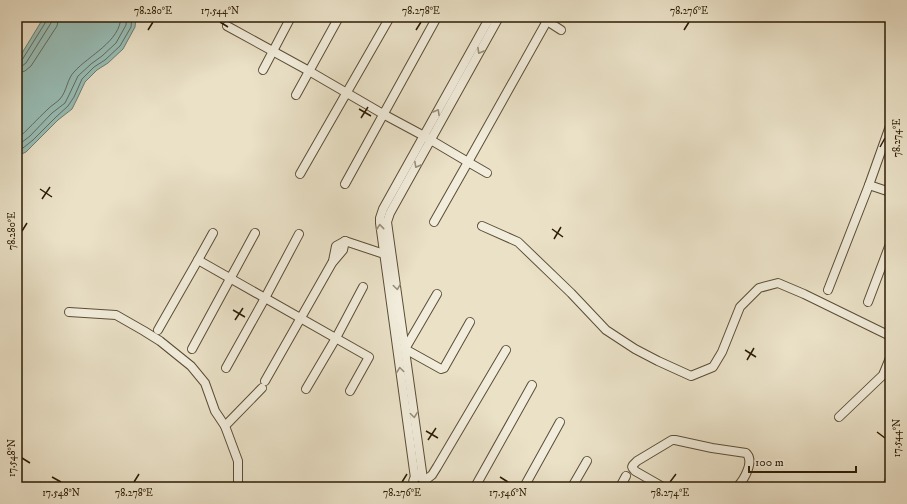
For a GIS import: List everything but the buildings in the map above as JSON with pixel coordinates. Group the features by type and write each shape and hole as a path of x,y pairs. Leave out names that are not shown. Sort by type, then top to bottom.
{"street":[{"path":"263,70 291,17"},
{"path":"296,95 339,17"},
{"path":"300,174 390,17"},
{"path":"345,184 437,17"},
{"path":"424,482 387,222 427,138 490,17"},
{"path":"424,482 384,254 380,218 383,209 499,17"},
{"path":"434,222 545,18 561,30"},
{"path":"227,26 273,50 487,172"},
{"path":"828,290 890,126"},
{"path":"869,184 890,192"},
{"path":"482,226 518,242 606,330 635,349 691,376 713,367 722,352 740,307 759,288 778,282 890,336"},
{"path":"158,330 213,232"},
{"path":"192,349 255,233"},
{"path":"226,368 299,234"},
{"path":"225,426 264,385 332,263 344,250 345,241 384,254"},
{"path":"868,302 890,244"},
{"path":"198,260 369,357 350,391"},
{"path":"306,389 363,288"},
{"path":"405,349 437,294"},
{"path":"69,312 116,314 160,341 191,366 205,383 215,411 225,426 238,462 238,487"},
{"path":"405,349 441,369 444,368 470,322"},
{"path":"415,487 413,482 424,482 438,467 506,350"},
{"path":"839,417 883,375 890,358"},
{"path":"474,487 532,385"},
{"path":"524,487 560,422"},
{"path":"663,487 635,471 632,467 638,461 672,440 746,453 750,461 749,467 740,483 737,487 734,487"},
{"path":"572,487 587,461"},
{"path":"620,487 626,476"},
{"path":"887,487 890,479"}],"water":[{"path":"44,17 136,17 135,27 123,49 85,82 72,109 58,120 26,152 17,156 17,63"}]}
